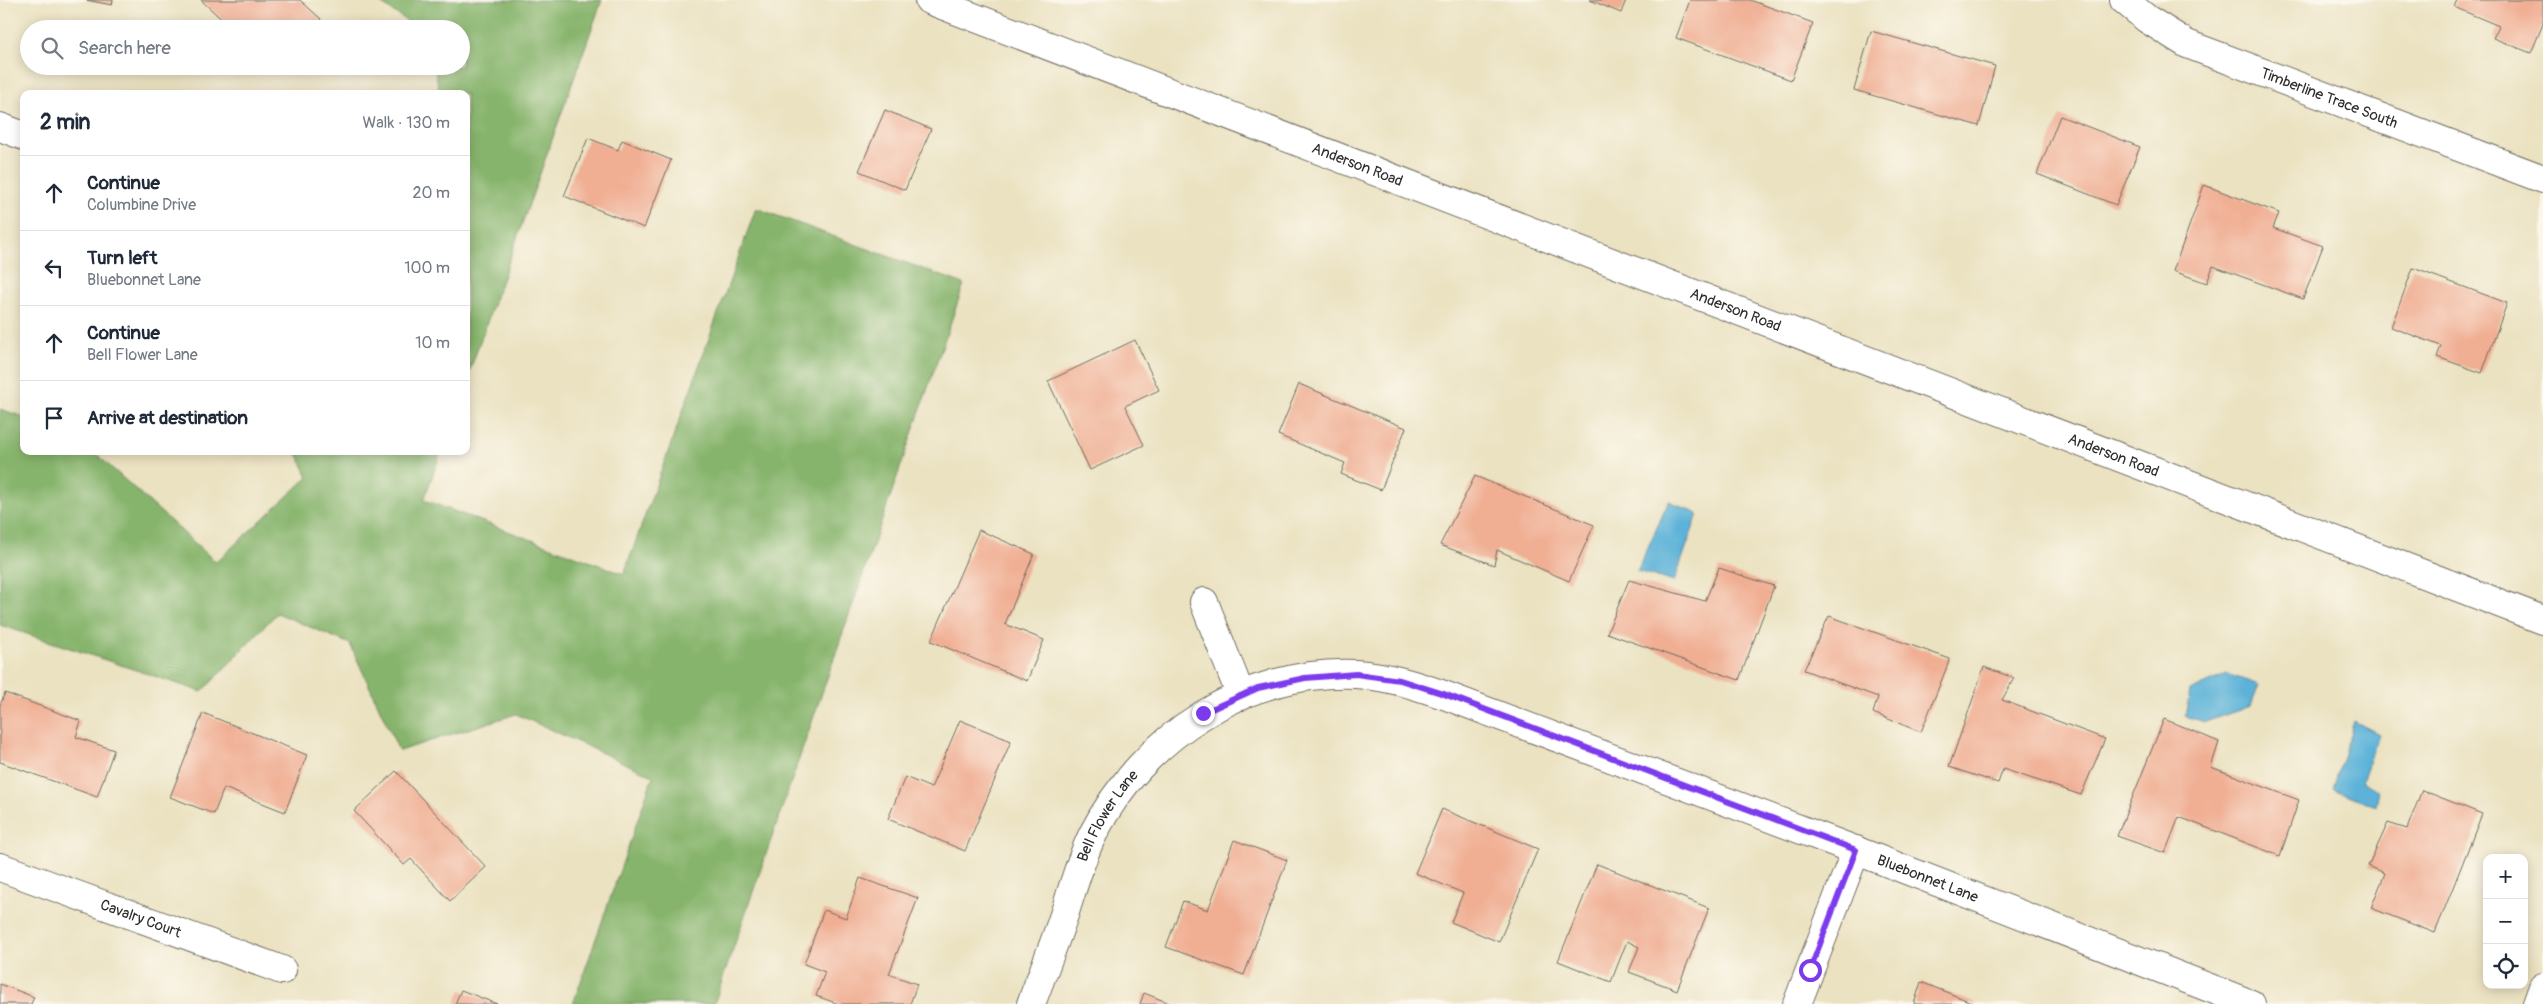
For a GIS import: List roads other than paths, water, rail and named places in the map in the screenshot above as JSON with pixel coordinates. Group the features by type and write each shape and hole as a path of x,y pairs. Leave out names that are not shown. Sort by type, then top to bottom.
{"street":[{"name":"Anderson Road","path":"929,0 2543,620"},
{"name":"Timberline Trace South","path":"2124,0 2146,19 2188,44 2543,179"},
{"path":"0,127 20,134"},
{"path":"1204,602 1250,692"},
{"name":"Bluebonnet Lane","path":"1250,692 1305,678 1356,674 1400,680 1444,694 1856,850 2251,1004"},
{"name":"Bell Flower Lane","path":"1031,1004 1082,858 1094,832 1117,796 1134,774 1167,740 1203,713 1250,692"},
{"path":"1797,1004 1856,850"},
{"name":"Cavalry Court","path":"0,867 282,970"},
{"path":"2537,1004 2543,987"}],"water":[{"path":"1669,501 1698,514 1674,582 1637,571"},
{"path":"2227,674 2259,685 2251,706 2205,722 2185,716 2190,691"},
{"path":"2354,721 2379,734 2362,781 2379,791 2376,806 2333,789"}]}
